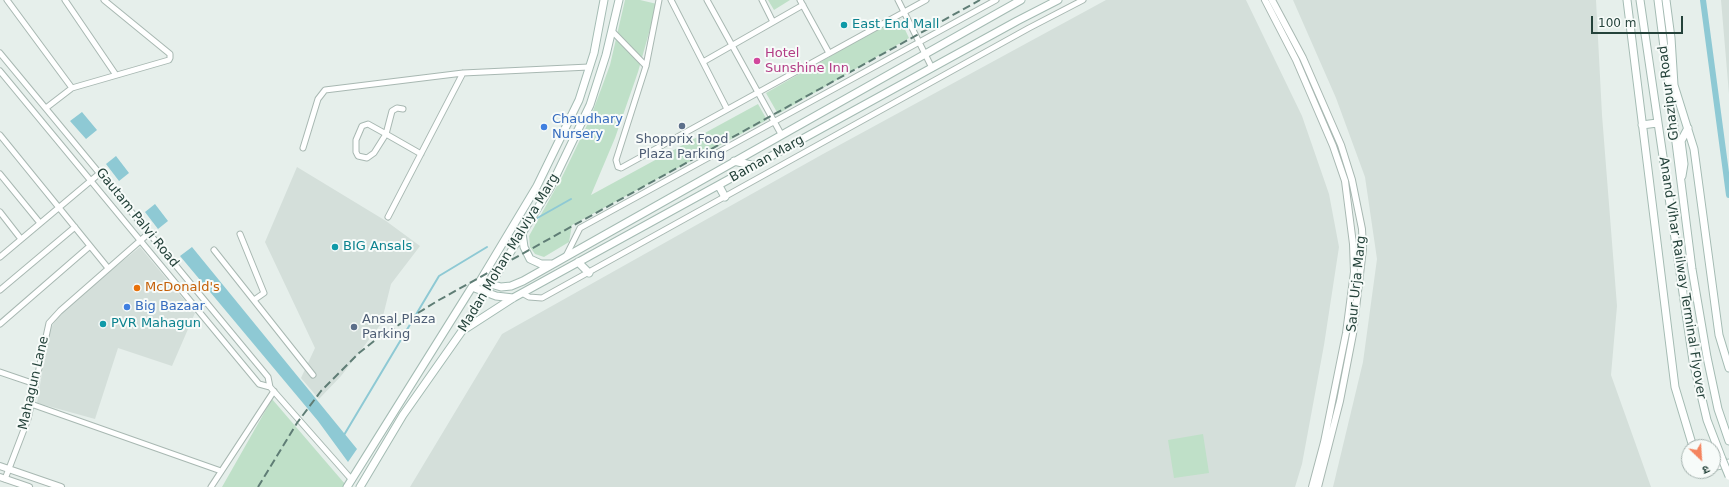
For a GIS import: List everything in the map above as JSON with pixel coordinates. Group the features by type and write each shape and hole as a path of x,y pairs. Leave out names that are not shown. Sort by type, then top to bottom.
{"main road":[{"name":"Madan Mohan Malviya Marg","path":"348,487 472,287 480,281 537,186 558,145 578,100 594,53 604,0"},
{"name":"Madan Mohan Malviya Marg","path":"360,487 403,415 462,331 487,292 553,182 590,105 612,31 619,0"},
{"name":"Baman Marg","path":"480,281 501,287 511,286 553,264 781,134 1021,0"},
{"name":"Baman Marg","path":"462,331 522,293 1058,0"},
{"path":"1627,0 1675,388 1691,439"},
{"name":"Ghazipur Road","path":"1640,0 1657,123"},
{"name":"Ghazipur Road","path":"1658,0 1688,235"},
{"path":"1666,0 1671,38 1674,85 1694,149 1719,335 1729,368"},
{"path":"1642,125 1657,123"},
{"name":"Anand Vihar Railway Terminal Flyover","path":"1657,123 1693,361 1707,420 1729,476"},
{"path":"1682,179 1684,164 1682,140 1688,128"},
{"path":"759,147 766,160"},
{"path":"734,161 755,166"},
{"path":"719,186 725,198"},
{"path":"522,233 524,247 530,259 541,264 553,264"},
{"name":"Anand Vihar Railway Terminal Flyover","path":"1688,235 1707,357 1718,409 1729,441"},
{"path":"578,262 589,273"},
{"path":"472,287 496,296 513,298"}],"street":[{"path":"7,0 72,88"},
{"path":"65,0 116,75"},
{"path":"46,108 72,88 169,60 171,56 104,0"},
{"path":"659,0 646,66 616,160 618,167 624,168 727,109 926,0"},
{"path":"671,0 727,109"},
{"path":"707,0 781,134"},
{"path":"762,0 774,22"},
{"path":"898,0 932,68"},
{"path":"566,256 580,228 996,0"},
{"path":"522,293 529,297 542,298 725,198 1029,28 1083,0"},
{"name":"Saur Urja Marg","path":"1265,0 1317,105 1345,181 1353,244 1354,272 1346,332 1324,442 1312,487"},
{"name":"Saur Urja Marg","path":"1272,0 1303,58 1338,138 1352,180 1360,214 1363,249 1352,334 1345,376 1318,487"},
{"path":"703,62 774,22 802,2 829,53"},
{"path":"612,31 646,66"},
{"name":"Gautam Palvi Road","path":"0,53 268,377 272,389 352,480"},
{"path":"302,148 318,99 325,90 463,73 589,67"},
{"name":"Gautam Palvi Road","path":"0,71 260,384 272,389"},
{"path":"388,217 463,73"},
{"path":"403,109 397,108 392,111 386,134 374,153 367,158 358,156 356,152 356,140 362,126 368,124 386,134 421,154"},
{"path":"0,135 108,268"},
{"path":"0,248 2,255 100,173"},
{"path":"0,174 40,223"},
{"path":"0,212 22,239"},
{"path":"0,290 75,227"},
{"name":"Mahagun Lane","path":"3,478 9,469 28,419 49,323 60,311 149,233"},
{"path":"240,234 264,293 254,300"},
{"path":"0,324 90,246"},
{"path":"214,250 313,375"},
{"path":"0,372 35,384"},
{"path":"1337,374 1345,376"},
{"path":"211,487 272,389"},
{"path":"32,404 221,471"},
{"path":"0,466 61,487"},
{"path":"3,478 29,487"}],"shaded area":[{"path":"1106,0 1246,0 1302,116 1329,194 1339,247 1324,345 1302,464 1295,487 410,487 502,334 823,154"},
{"path":"1293,0 1596,0 1602,115 1617,306 1611,375 1651,487 1333,487 1363,362 1377,259 1365,177 1336,98"},
{"path":"1721,0 1729,0 1729,94"},
{"path":"297,167 386,221 420,246 391,284 381,324 341,376 319,399 301,378 315,348 265,242"},
{"path":"140,247 195,313 172,366 118,348 95,419 37,403 49,331 62,310"}],"green space":[{"path":"625,0 640,0 657,4 638,72 615,138 591,195 758,104 767,120 572,225 569,242 544,257 535,254 530,247 529,236 562,177 590,119 610,65"},
{"path":"768,0 790,0 774,10"},
{"path":"899,17 909,38 778,114 766,93"},
{"path":"272,399 345,484 343,487 222,487"},
{"path":"1203,434 1209,473 1174,478 1168,440"}],"water":[{"path":"82,112 97,130 86,139 70,121"},
{"path":"116,156 129,173 119,181 106,164"},
{"path":"155,204 168,221 158,229 145,212"},
{"path":"192,247 357,449 348,462 318,421 180,256"}],"waterway":[{"path":"1703,0 1729,195"},
{"path":"532,221 571,199"},
{"path":"344,435 439,276 487,247"}],"railway":[{"path":"258,487 297,423 321,391 359,353 379,337 439,300 980,0"}],"place":[{"name":"East End Mall","path":"844,25"},
{"name":"Hotel Sunshine Inn","path":"757,61"},
{"name":"Shopprix Food Plaza Parking","path":"682,126"},
{"name":"Chaudhary Nursery","path":"544,127"},
{"name":"BIG Ansals","path":"335,247"},
{"name":"McDonald's","path":"137,288"},
{"name":"Big Bazaar","path":"127,307"},
{"name":"PVR Mahagun","path":"103,324"},
{"name":"Ansal Plaza Parking","path":"354,327"}]}
